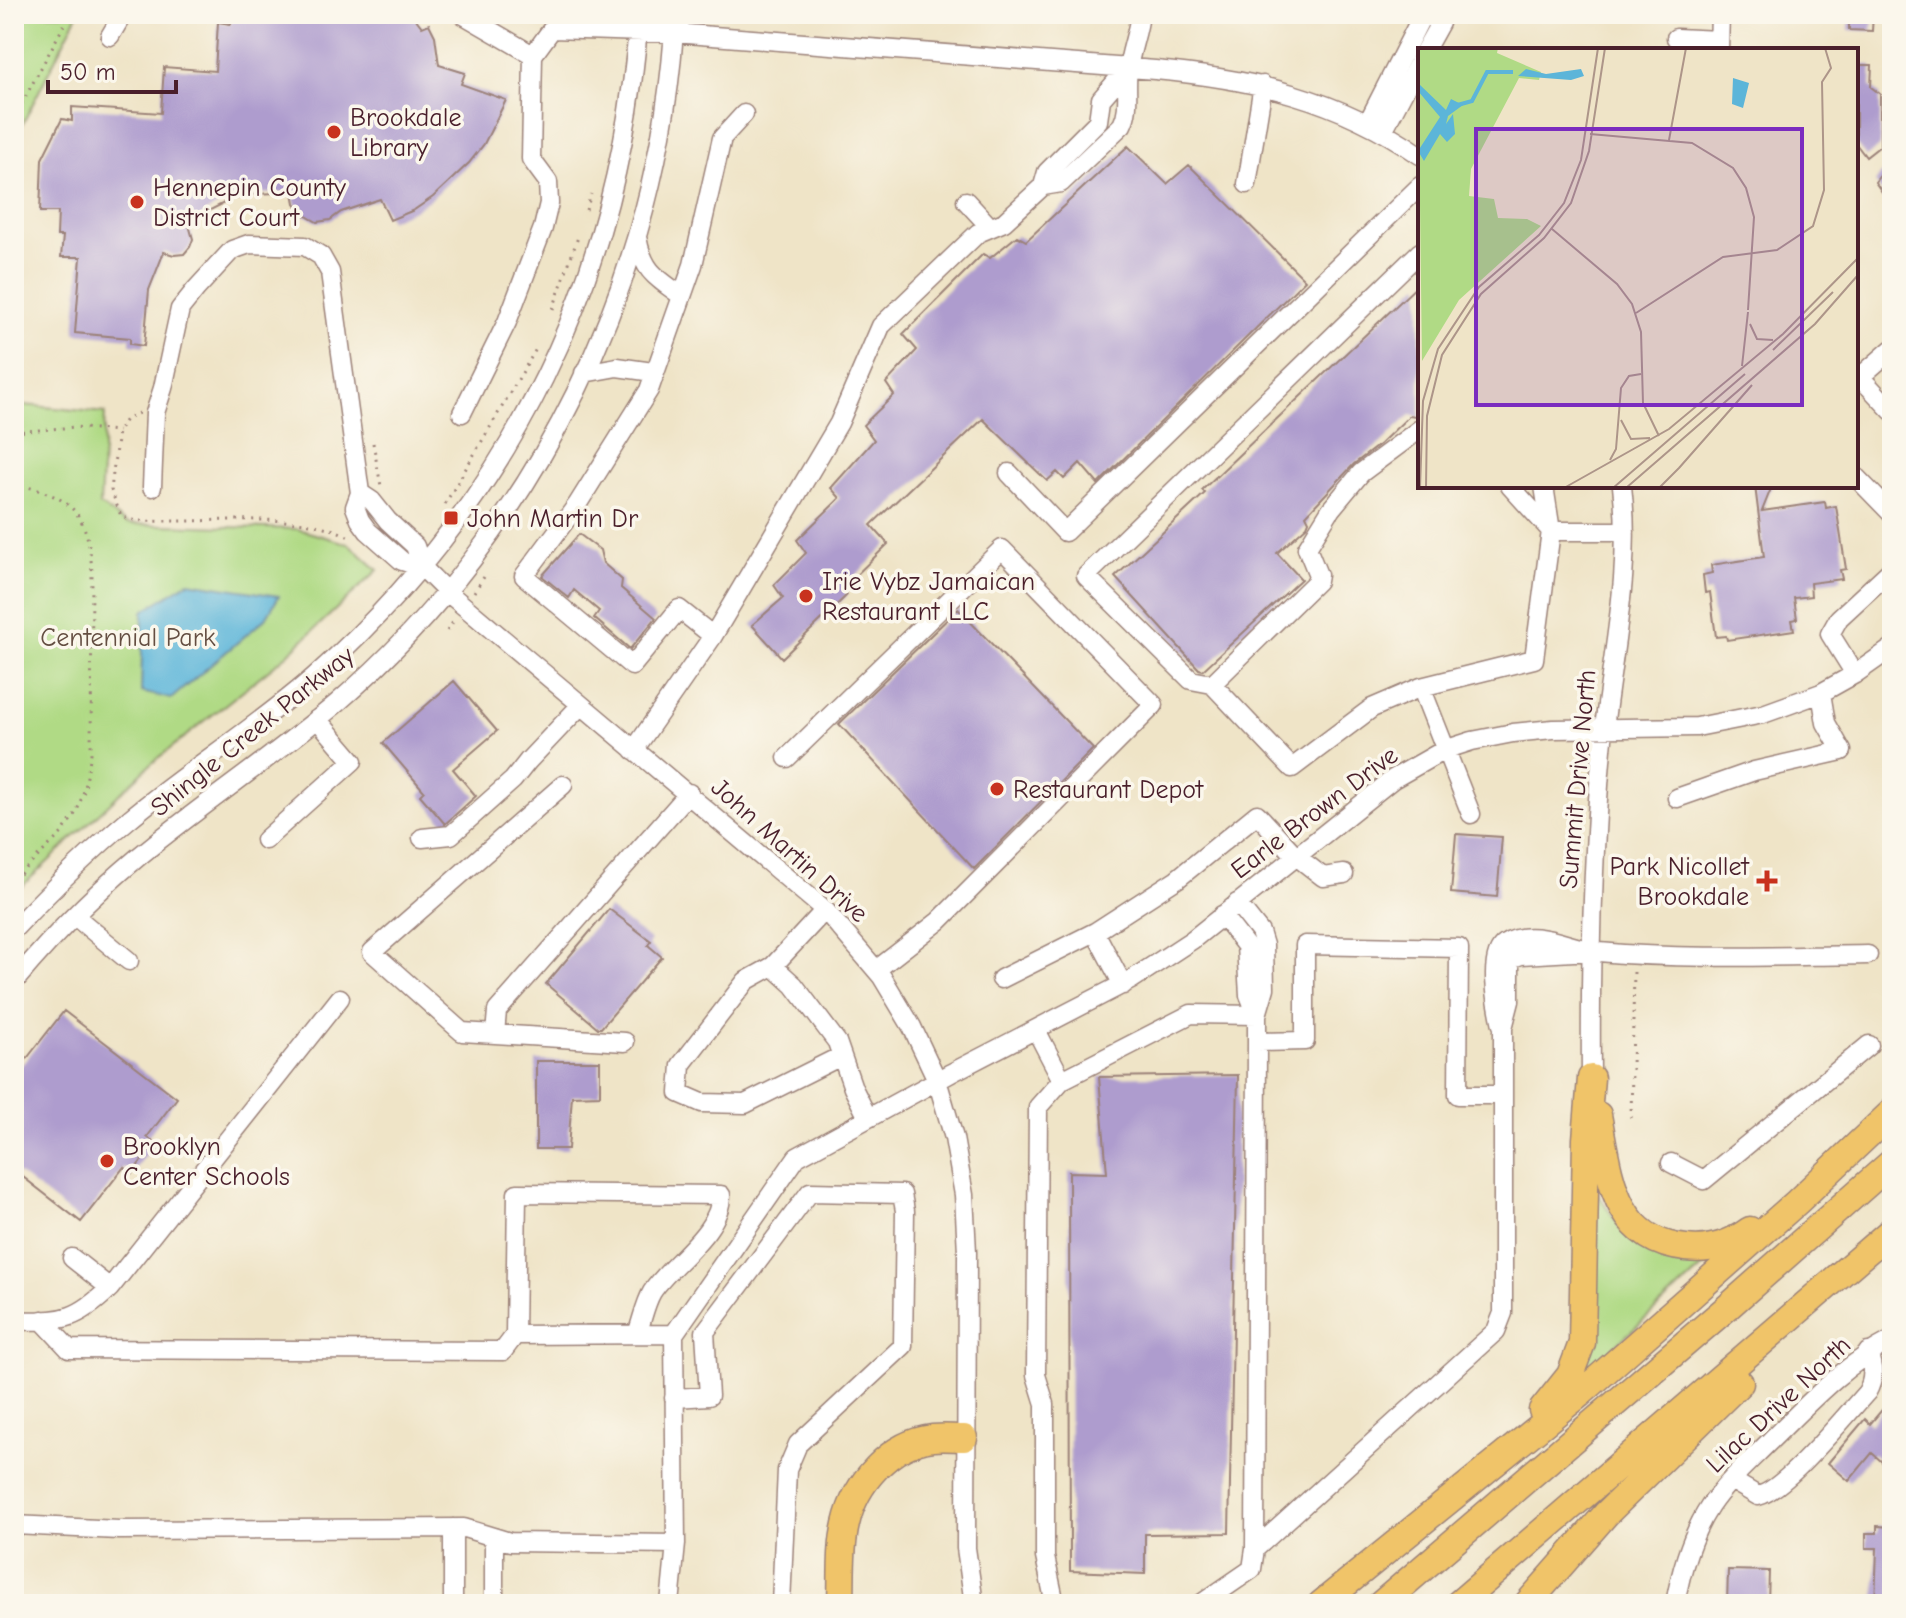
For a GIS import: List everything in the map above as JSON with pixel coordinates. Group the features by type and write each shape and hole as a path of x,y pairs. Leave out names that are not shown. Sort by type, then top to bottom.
{"highway":[{"path":"1591,1078 1615,1194 1632,1224 1657,1241 1698,1249 1725,1244 1742,1236 1836,1165"},
{"path":"1497,1461 1559,1391 1570,1375 1582,1343 1586,1139 1591,1078"},
{"path":"1321,1604 1580,1394 1892,1112"},
{"path":"1381,1604 1892,1162"},
{"path":"1458,1604 1889,1233"},
{"path":"1527,1604 1606,1514 1889,1233"},
{"path":"841,1604 846,1523 858,1494 872,1472 897,1452 915,1443 932,1438 964,1438"}],"street":[{"path":"110,36 123,14"},
{"path":"462,14 533,55"},
{"path":"1043,186 1061,183 1122,125 1127,116 1128,68 1140,14"},
{"path":"1676,38 1719,45 1720,14"},
{"path":"1425,48 1430,17"},
{"path":"1375,127 1430,17"},
{"name":"Shingle Creek Parkway","path":"14,929 68,873 128,820 313,677 368,626 422,567 472,501 513,437 550,367 581,294 615,183 630,108 638,23"},
{"path":"462,413 507,322 543,228 549,203 548,182 531,159 533,55 552,29 674,23 1195,74 1263,85 1315,100 1375,127 1418,154"},
{"name":"Shingle Creek Parkway","path":"14,982 76,917 154,843 277,752 399,644 467,569 511,509 553,439 613,307 637,235 662,126 674,23"},
{"path":"1375,127 1418,63"},
{"path":"634,750 713,636 839,423 881,326 969,241 1004,222 1043,186 1047,172 1098,121 1101,99 1128,68"},
{"path":"1247,184 1263,85"},
{"path":"713,636 679,609 632,666 524,576 577,505 649,390 693,265 722,138 744,114"},
{"path":"1009,473 1065,532 1418,188"},
{"path":"966,201 990,227"},
{"path":"637,235 641,259 652,273 682,296"},
{"name":"John Martin Drive","path":"152,487 155,413 180,309 232,250 249,244 305,246 321,256 330,272 333,291 360,493 355,507 368,531 402,561 422,567 446,591 825,910 876,970 912,1027 937,1080 954,1138 964,1195 967,1252 966,1548 974,1604"},
{"path":"1418,254 1086,576 1191,680 1212,684 1292,768 1372,708 1421,687 1534,659 1551,531 1544,488"},
{"path":"1892,349 1860,377 1892,411"},
{"path":"584,373 617,367 653,372"},
{"path":"1212,684 1317,581 1318,575 1307,548 1331,509 1361,473 1418,430"},
{"path":"1858,479 1892,514"},
{"path":"1512,488 1551,531 1625,531"},
{"name":"Summit Drive North","path":"1591,1078 1591,951 1604,730 1619,620 1625,531 1622,488"},
{"path":"787,758 1002,549 1154,705 939,921 876,970"},
{"path":"1855,674 1830,634 1839,618 1892,569"},
{"name":"Earle Brown Drive","path":"674,1334 797,1157 937,1080 1123,985 1192,940 1393,779 1444,750 1513,733 1553,729 1697,727 1763,714 1821,693 1892,648"},
{"path":"1421,687 1471,814"},
{"path":"1677,798 1754,771 1842,751 1826,723 1821,693"},
{"path":"422,838 451,835 513,780 581,705"},
{"path":"265,840 353,761 317,719"},
{"path":"563,785 372,952 462,1032 625,1042"},
{"path":"495,1034 497,1011 689,793"},
{"path":"1001,979 1095,932 1177,879 1257,814 1296,856 1323,877 1344,874"},
{"path":"1201,1604 1252,1569 1255,1549 1257,1015 1249,995 1246,946 1229,909"},
{"path":"825,910 773,966 746,981 681,1065 679,1093 702,1103 745,1104 841,1056"},
{"path":"76,917 129,961"},
{"path":"1095,932 1123,985"},
{"path":"1255,1549 1496,1331 1503,1313 1503,1028 1496,1002 1496,958 1499,948 1521,937 1535,937 1591,951 1634,955 1868,955"},
{"path":"1257,1042 1305,1041 1305,945 1459,948 1458,1095 1503,1095"},
{"path":"773,966 794,985 837,1042 853,1088 868,1118"},
{"path":"14,1321 61,1320 88,1309 110,1288 340,998"},
{"path":"1055,1604 1045,1557 1045,1404 1036,1375 1038,1107 1062,1080 1191,1014 1257,1015"},
{"path":"1036,1030 1062,1080"},
{"path":"1671,1163 1704,1180 1869,1045"},
{"path":"674,1398 709,1396 705,1332 810,1192 902,1194 905,1211 903,1346 798,1444 787,1470 781,1604"},
{"path":"42,1320 69,1349 503,1351 515,1335 517,1193 721,1195 721,1206 702,1237 652,1293 637,1334"},
{"path":"702,1237 729,1252"},
{"path":"72,1258 110,1288"},
{"path":"515,1335 674,1334 676,1544 670,1604"},
{"name":"Lilac Drive North","path":"1675,1604 1681,1571 1694,1538 1710,1506 1731,1480 1836,1377 1868,1352 1892,1340"},
{"path":"1731,1480 1758,1496 1767,1494 1784,1480 1867,1392 1872,1383 1873,1370 1868,1352"},
{"path":"14,1525 119,1530 464,1528 510,1542 676,1544"},
{"path":"453,1528 453,1604"},
{"path":"494,1537 494,1604"}],"path":[{"path":"14,118 70,14"},
{"path":"586,210 595,181"},
{"path":"553,309 582,225"},
{"path":"444,506 535,350"},
{"path":"155,413 141,412 127,418 118,431 111,490 117,510 126,518 295,523 333,529 355,540"},
{"path":"14,432 75,427 118,431"},
{"path":"372,438 382,494"},
{"path":"14,484 42,490 60,498 80,519 91,551 92,601 91,753 83,799 62,833 14,880"},
{"path":"1631,1118 1634,955"}],"green space":[{"path":"14,14 78,14 14,141"},
{"name":"Centennial Park","path":"14,404 105,413 100,505 127,524 298,529 349,544 378,570 287,655 151,764 14,894"},
{"path":"1597,1192 1620,1227 1711,1260 1579,1378"}],"water":[{"path":"189,582 279,596 266,618 171,699 141,692 143,611"}],"building":[{"path":"232,14 412,14 422,27 429,24 435,36 439,65 465,73 461,84 506,100 484,144 469,163 433,197 414,210 390,220 380,199 341,212 330,220 317,222 303,214 295,203 293,192 257,194 230,200 189,225 193,239 184,254 164,252 149,290 144,346 130,344 130,338 75,333 81,257 61,257 63,236 57,236 58,212 40,212 42,159 62,119 72,121 72,107 161,113 164,67 215,71 218,22 231,24"},
{"path":"1849,14 1873,14 1872,31 1849,30"},
{"path":"1858,65 1872,65 1871,87 1880,94 1880,146 1866,157 1858,147"},
{"path":"1128,146 1167,184 1189,165 1305,280 1098,484 1080,463 1064,479 1057,472 1047,481 983,419 871,525 888,544 843,588 847,595 782,658 752,625 783,598 774,585 806,553 797,540 840,498 831,488 874,440 863,425 894,395 886,383 917,350 903,334 983,254 990,258 1017,236 1026,241"},
{"path":"1892,160 1892,206 1875,182"},
{"path":"1418,285 1418,417 1410,415 1354,464 1306,515 1309,521 1307,526 1277,553 1301,579 1203,670 1115,577 1205,493 1202,490"},
{"path":"1755,488 1771,488 1762,511 1825,502 1826,508 1836,506 1846,569 1840,570 1842,579 1810,583 1811,596 1794,598 1797,619 1792,620 1794,630 1727,640 1726,636 1716,637 1710,592 1705,593 1703,575 1712,573 1711,565 1764,557"},
{"path":"579,534 600,550 603,563 622,580 621,588 656,618 630,649 594,618 599,611 574,590 569,598 542,576"},
{"path":"958,609 1093,749 974,869 839,724"},
{"path":"454,681 497,731 453,769 476,796 445,824 420,795 424,791 383,743"},
{"path":"1456,834 1502,837 1497,897 1451,893"},
{"path":"609,909 651,941 648,945 662,957 598,1028 546,984"},
{"path":"64,1011 177,1098 147,1137 155,1143 132,1173 124,1167 81,1222 14,1170 14,1075"},
{"path":"536,1061 600,1061 600,1095 572,1096 568,1149 536,1149"},
{"path":"1238,1075 1229,1533 1145,1534 1145,1574 1070,1571 1069,1172 1107,1173 1099,1077"},
{"path":"1892,1398 1892,1471 1872,1453 1849,1481 1828,1463 1865,1419 1870,1424"},
{"path":"1877,1526 1892,1527 1892,1604 1875,1604 1877,1548 1866,1548 1866,1533 1877,1533"},
{"path":"1728,1570 1769,1571 1768,1604 1727,1604"}],"place":[{"name":"Brookdale Library","path":"334,132"},
{"name":"Hennepin County District Court","path":"137,202"},
{"name":"John Martin Dr","path":"451,518"},
{"name":"Irie Vybz Jamaican Restaurant LLC","path":"806,596"},
{"name":"Restaurant Depot","path":"997,789"},
{"name":"Park Nicollet Brookdale","path":"1767,881"},
{"name":"Brooklyn Center Schools","path":"107,1161"}]}
